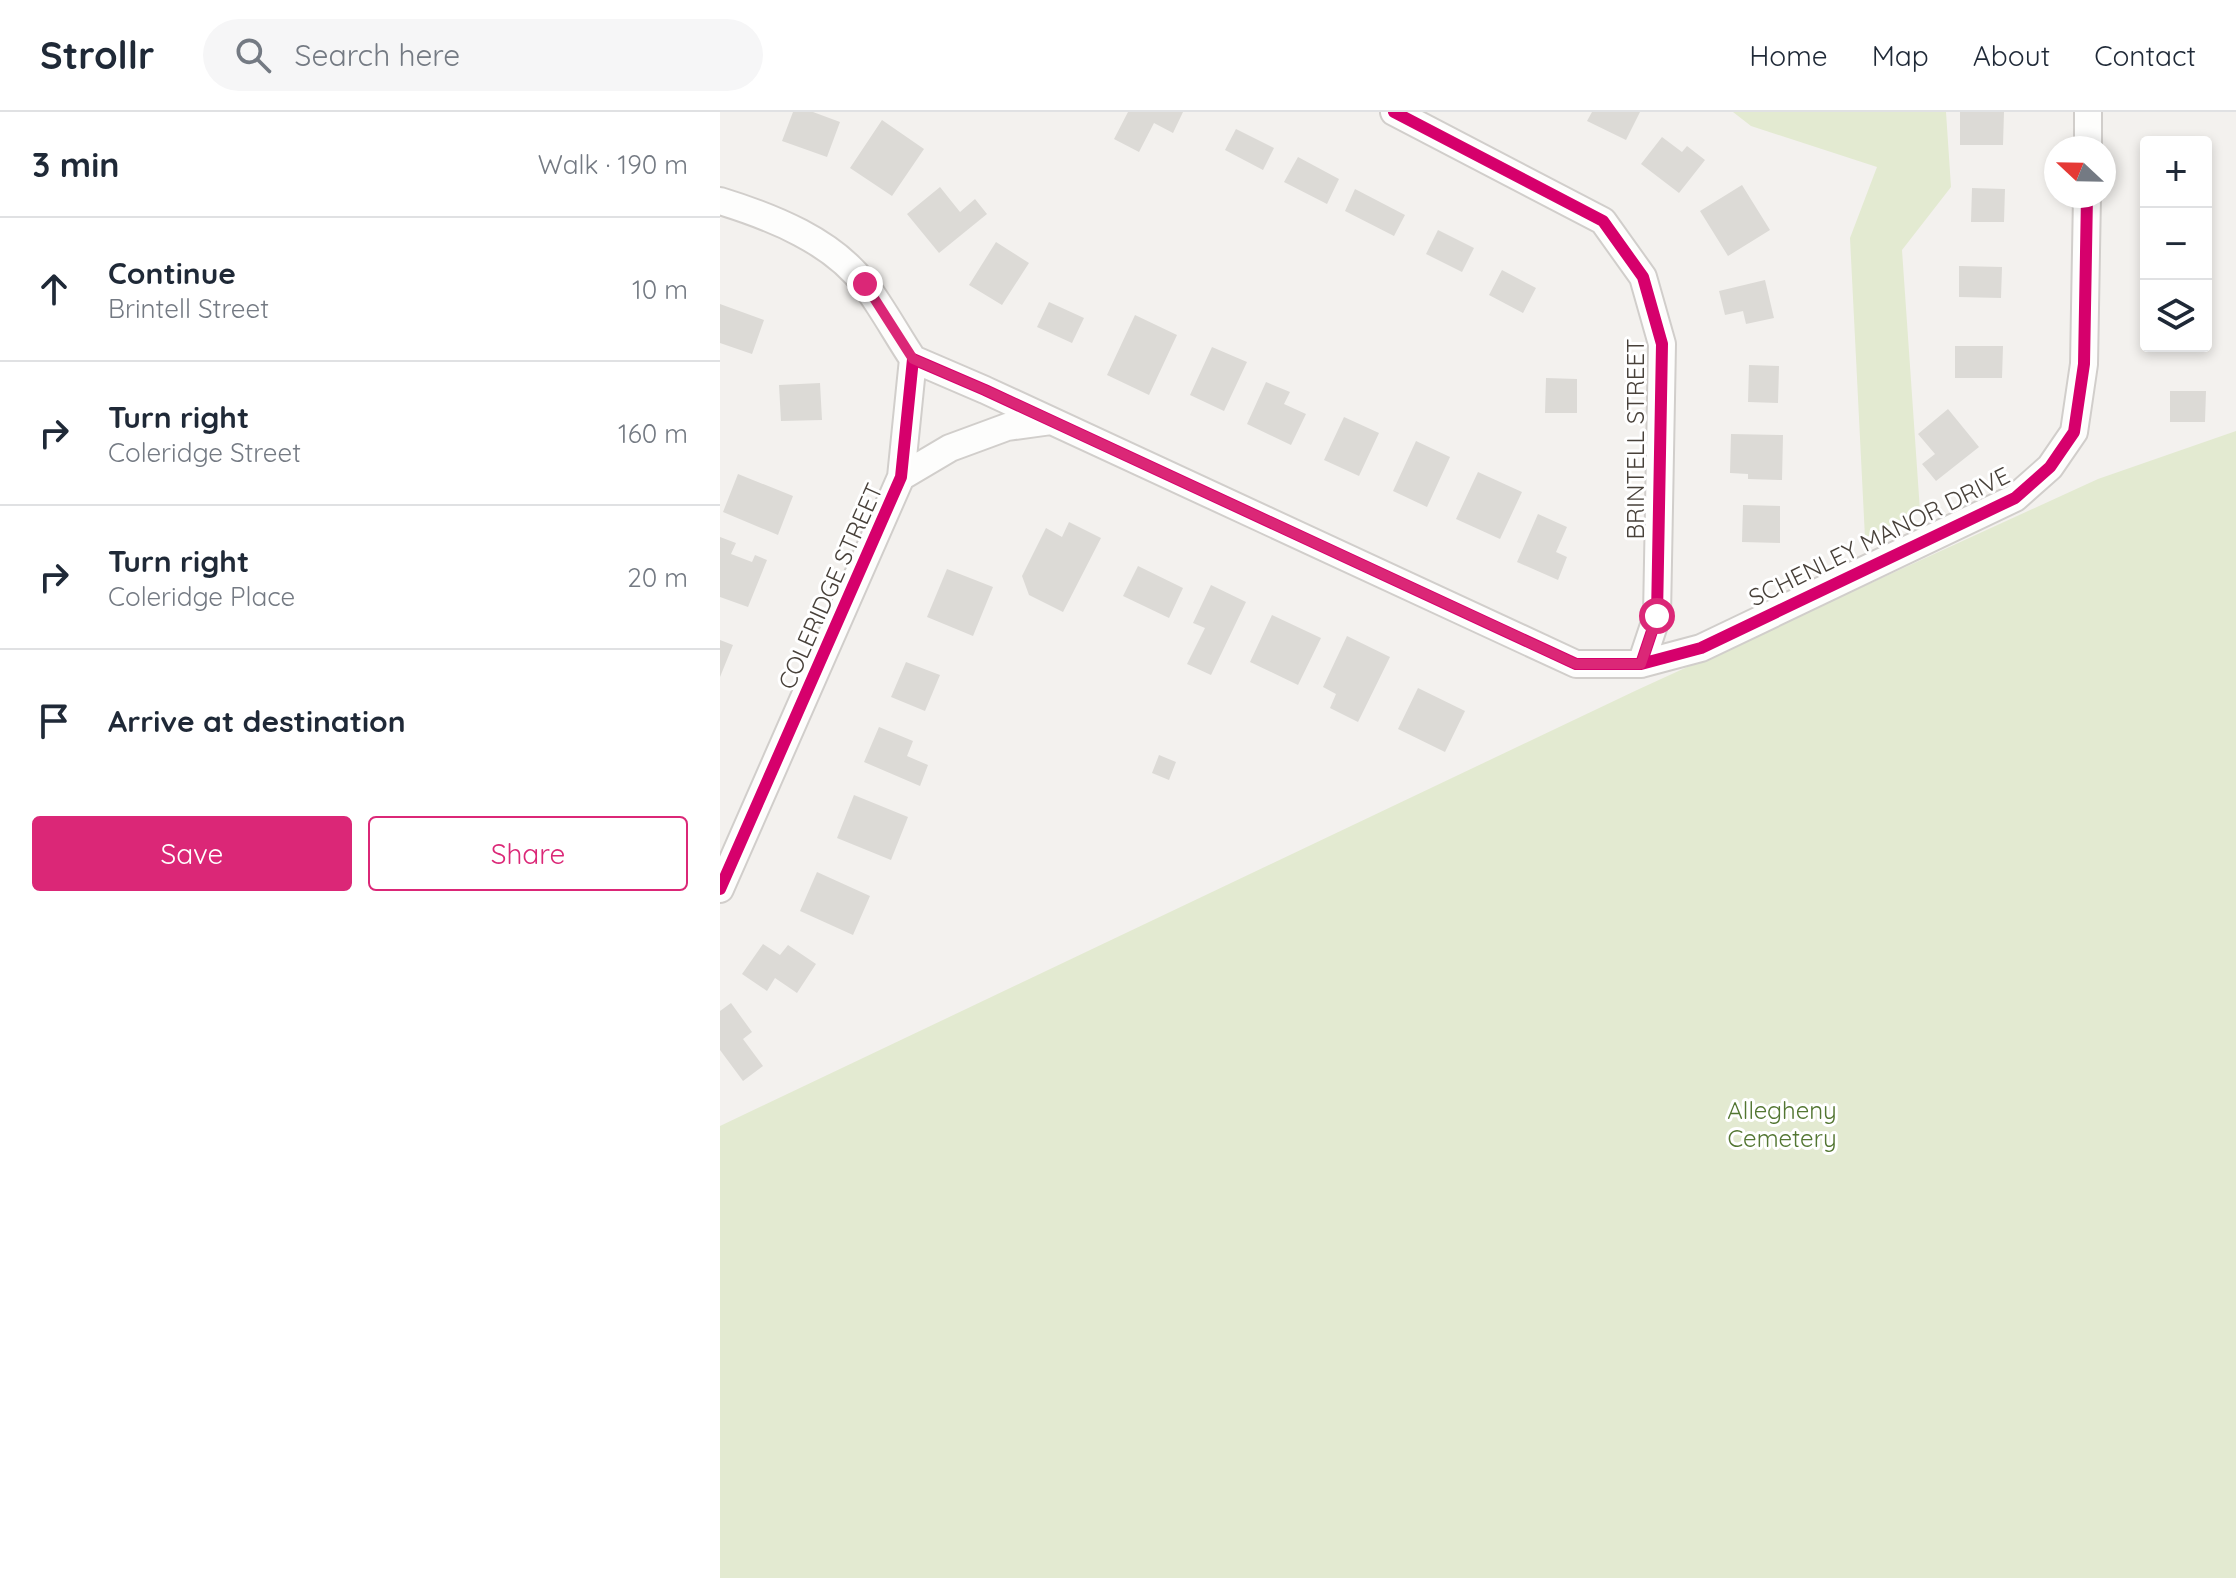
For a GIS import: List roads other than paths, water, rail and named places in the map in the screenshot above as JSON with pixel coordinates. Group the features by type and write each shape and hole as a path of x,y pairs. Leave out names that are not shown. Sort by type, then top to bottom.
{"street":[{"name":"BRINTELL STREET","path":"1394,112 1603,221 1643,277 1662,344 1657,616 1641,664"},
{"path":"2088,112 2088,136"},
{"path":"720,201 753,212 828,249 865,284 913,359 1576,664 1641,664"},
{"name":"SCHENLEY MANOR DRIVE","path":"1641,664 1701,648 2015,498 2050,467 2074,432 2084,364 2087,208"},
{"name":"COLERIDGE STREET","path":"720,889 901,477 913,359"},
{"name":"COLERIDGE STREET","path":"901,477 950,448 1007,427 1051,421"}],"park label":[{"name":"Allegheny Cemetery","path":"1782,1124"}]}
